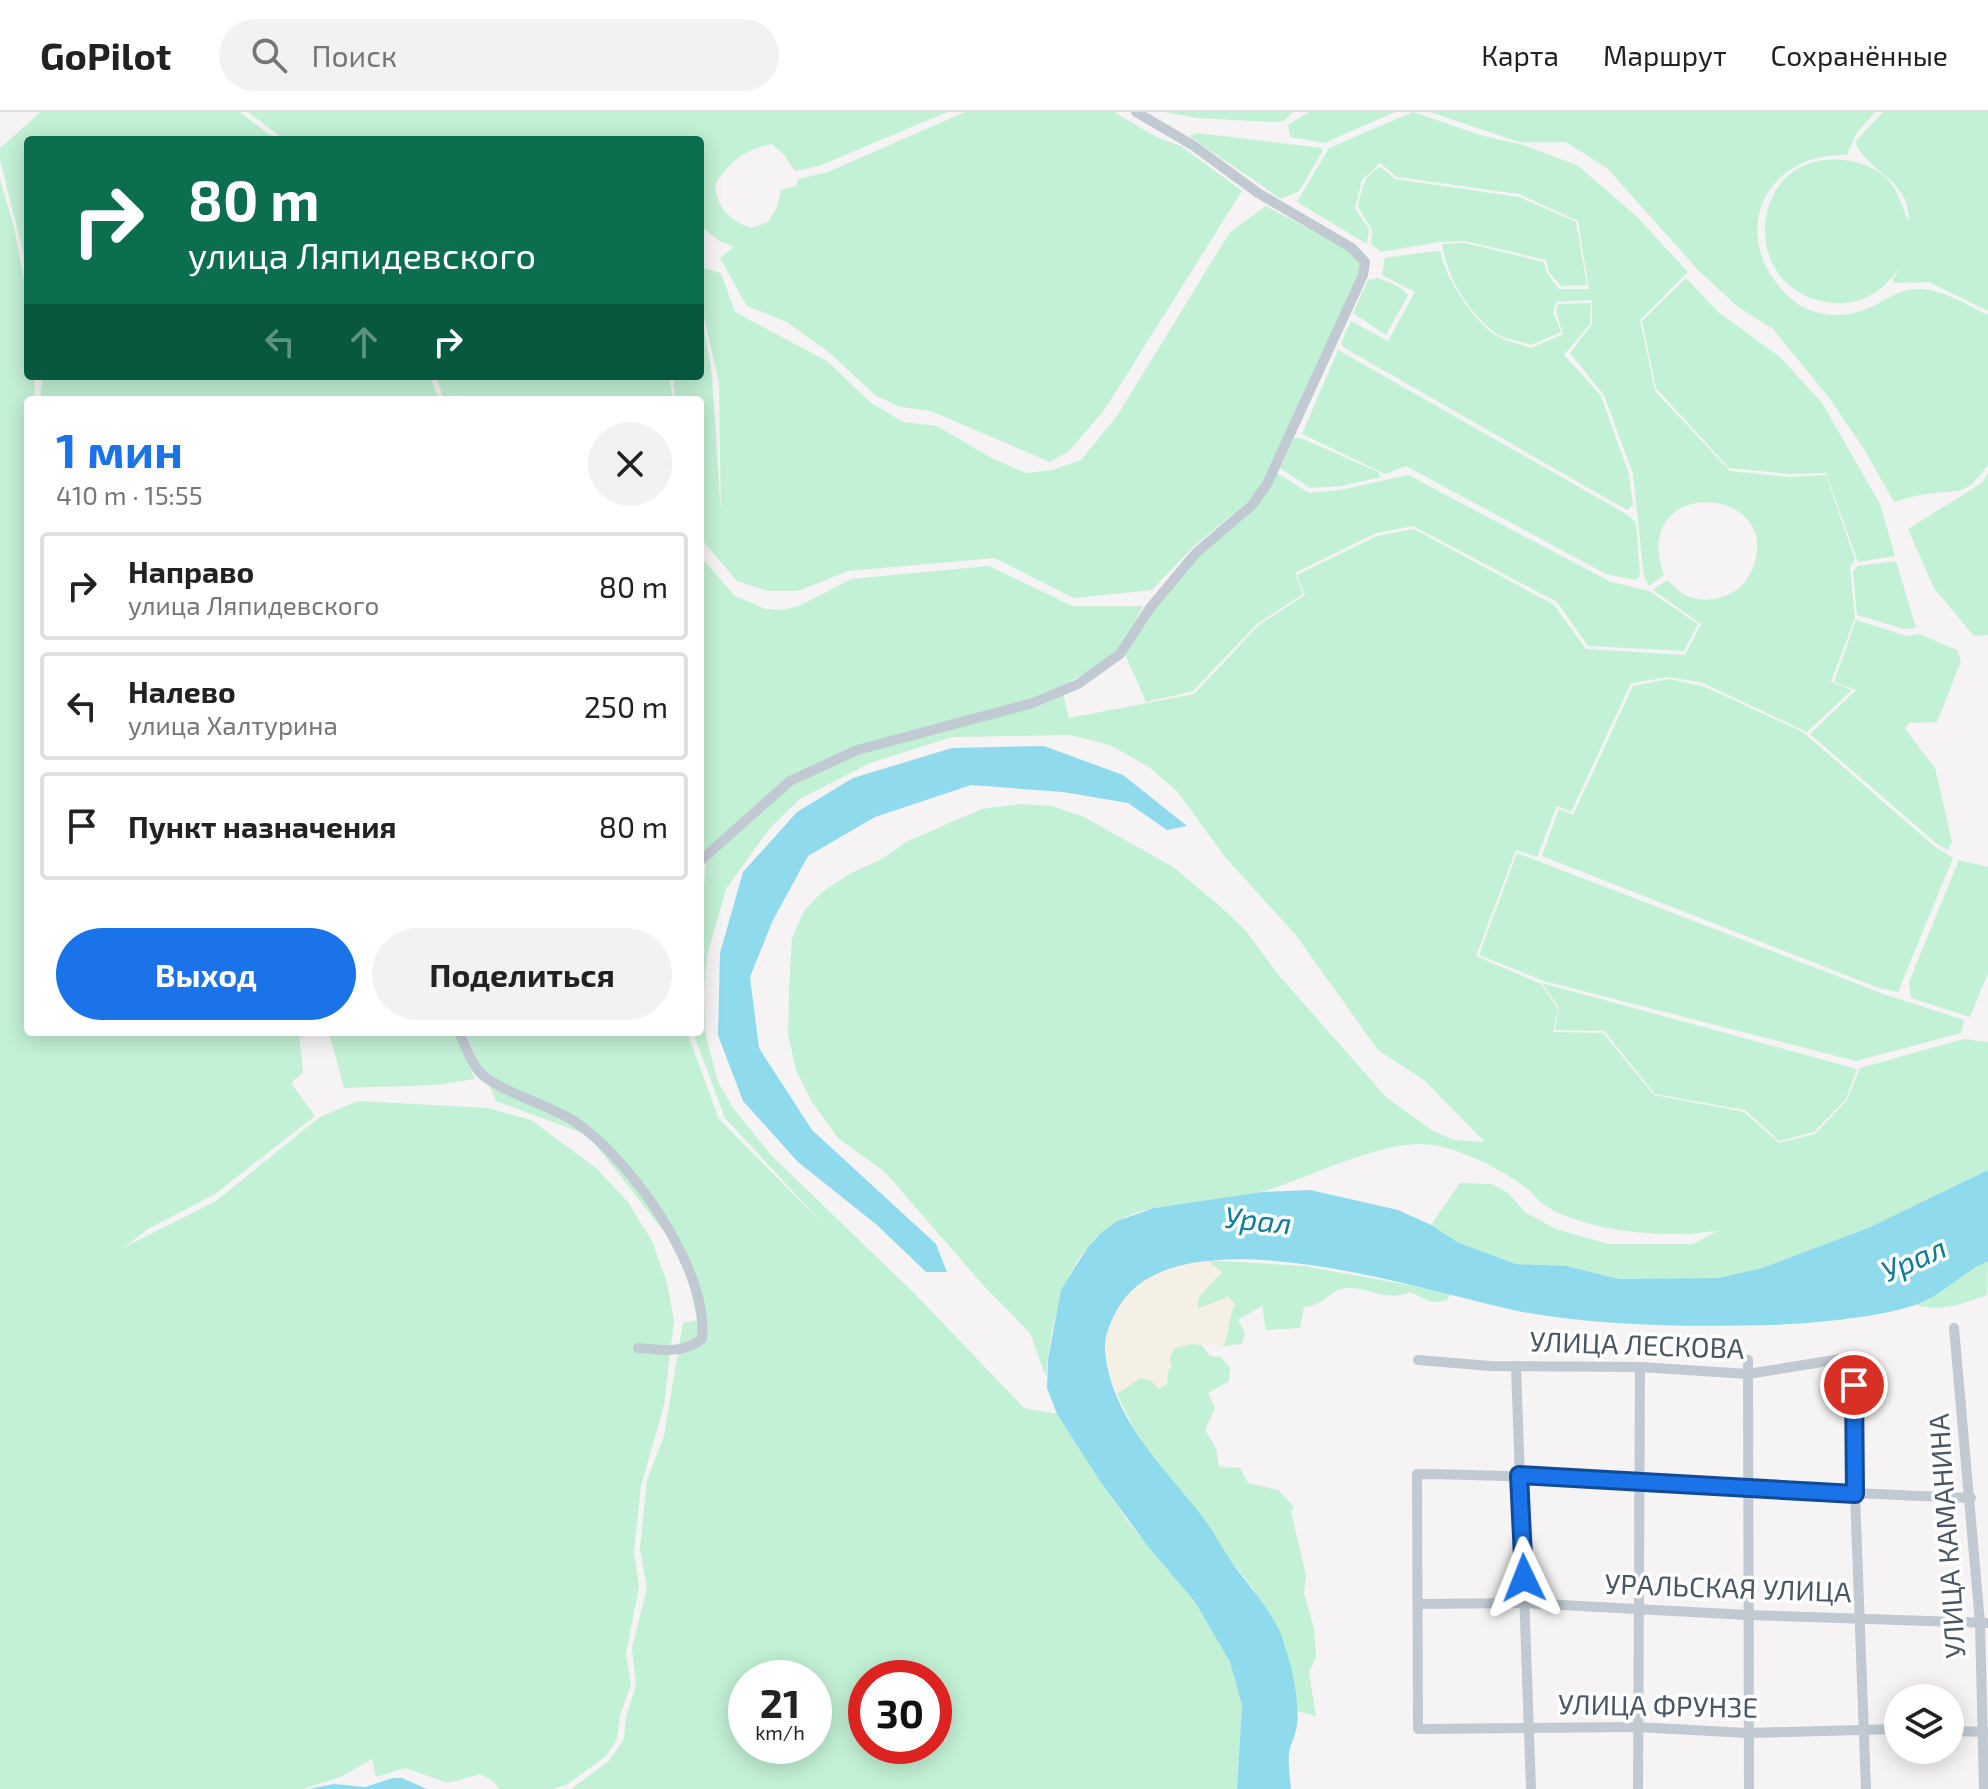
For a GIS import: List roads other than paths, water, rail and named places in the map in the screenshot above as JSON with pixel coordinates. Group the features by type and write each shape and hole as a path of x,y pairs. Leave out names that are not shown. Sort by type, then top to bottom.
{"street":[{"path":"704,857 790,781 857,750 1033,703 1078,684 1120,654 1150,608 1196,553 1252,505 1267,484 1363,275 1365,262 1352,248 1258,193 1194,146 1136,112"},
{"path":"461,1036 479,1072 498,1086 552,1109 597,1138 625,1166 672,1237 705,1317 702,1339 689,1348 638,1348"},
{"name":"УЛИЦА КАМАНИНА","path":"1954,1328 1984,1623 1984,1789"},
{"name":"УЛИЦА ЛЕСКОВА","path":"1418,1360 1516,1366 1640,1367 1748,1374 1853,1357 1855,1494"},
{"path":"1748,1360 1749,1789"},
{"path":"1516,1366 1531,1789"},
{"path":"1638,1789 1636,1727 1642,1482 1640,1367"},
{"path":"1418,1604 1417,1474 1519,1475 1749,1490 1971,1498"},
{"path":"1855,1494 1866,1789"},
{"name":"УРАЛЬСКАЯ УЛИЦА","path":"1418,1604 1525,1603 1984,1623"},
{"name":"УЛИЦА ФРУНЗЕ","path":"1418,1604 1418,1729 1636,1727 1747,1733 1884,1729"},
{"path":"1964,1731 1985,1732"}],"water":[{"path":"1044,746 1123,775 1187,826 1167,830 1128,803 1063,792 971,785 875,817 808,856 773,920 750,977 759,1048 812,1130 936,1244 947,1272 926,1272 877,1225 798,1162 743,1101 718,1035 720,953 743,872 797,812 853,778 952,748"},
{"name":"Урал","path":"1988,1170 1988,1261 1920,1303 1846,1319 1709,1326 1583,1320 1523,1312 1307,1264 1246,1259 1192,1263 1147,1279 1117,1310 1110,1325 1105,1351 1109,1375 1127,1418 1140,1438 1204,1519 1271,1616 1284,1642 1296,1690 1297,1725 1289,1758 1291,1789 1237,1789 1242,1705 1230,1662 1195,1602 1146,1544 1100,1481 1057,1414 1047,1388 1048,1359 1061,1290 1087,1248 1102,1232 1117,1221 1154,1208 1263,1192 1310,1190 1398,1210 1431,1225 1459,1243 1516,1264 1567,1266 1619,1279 1718,1278 1762,1268 1868,1228"},
{"path":"402,1778 427,1789 309,1789 334,1784 365,1787"}]}
